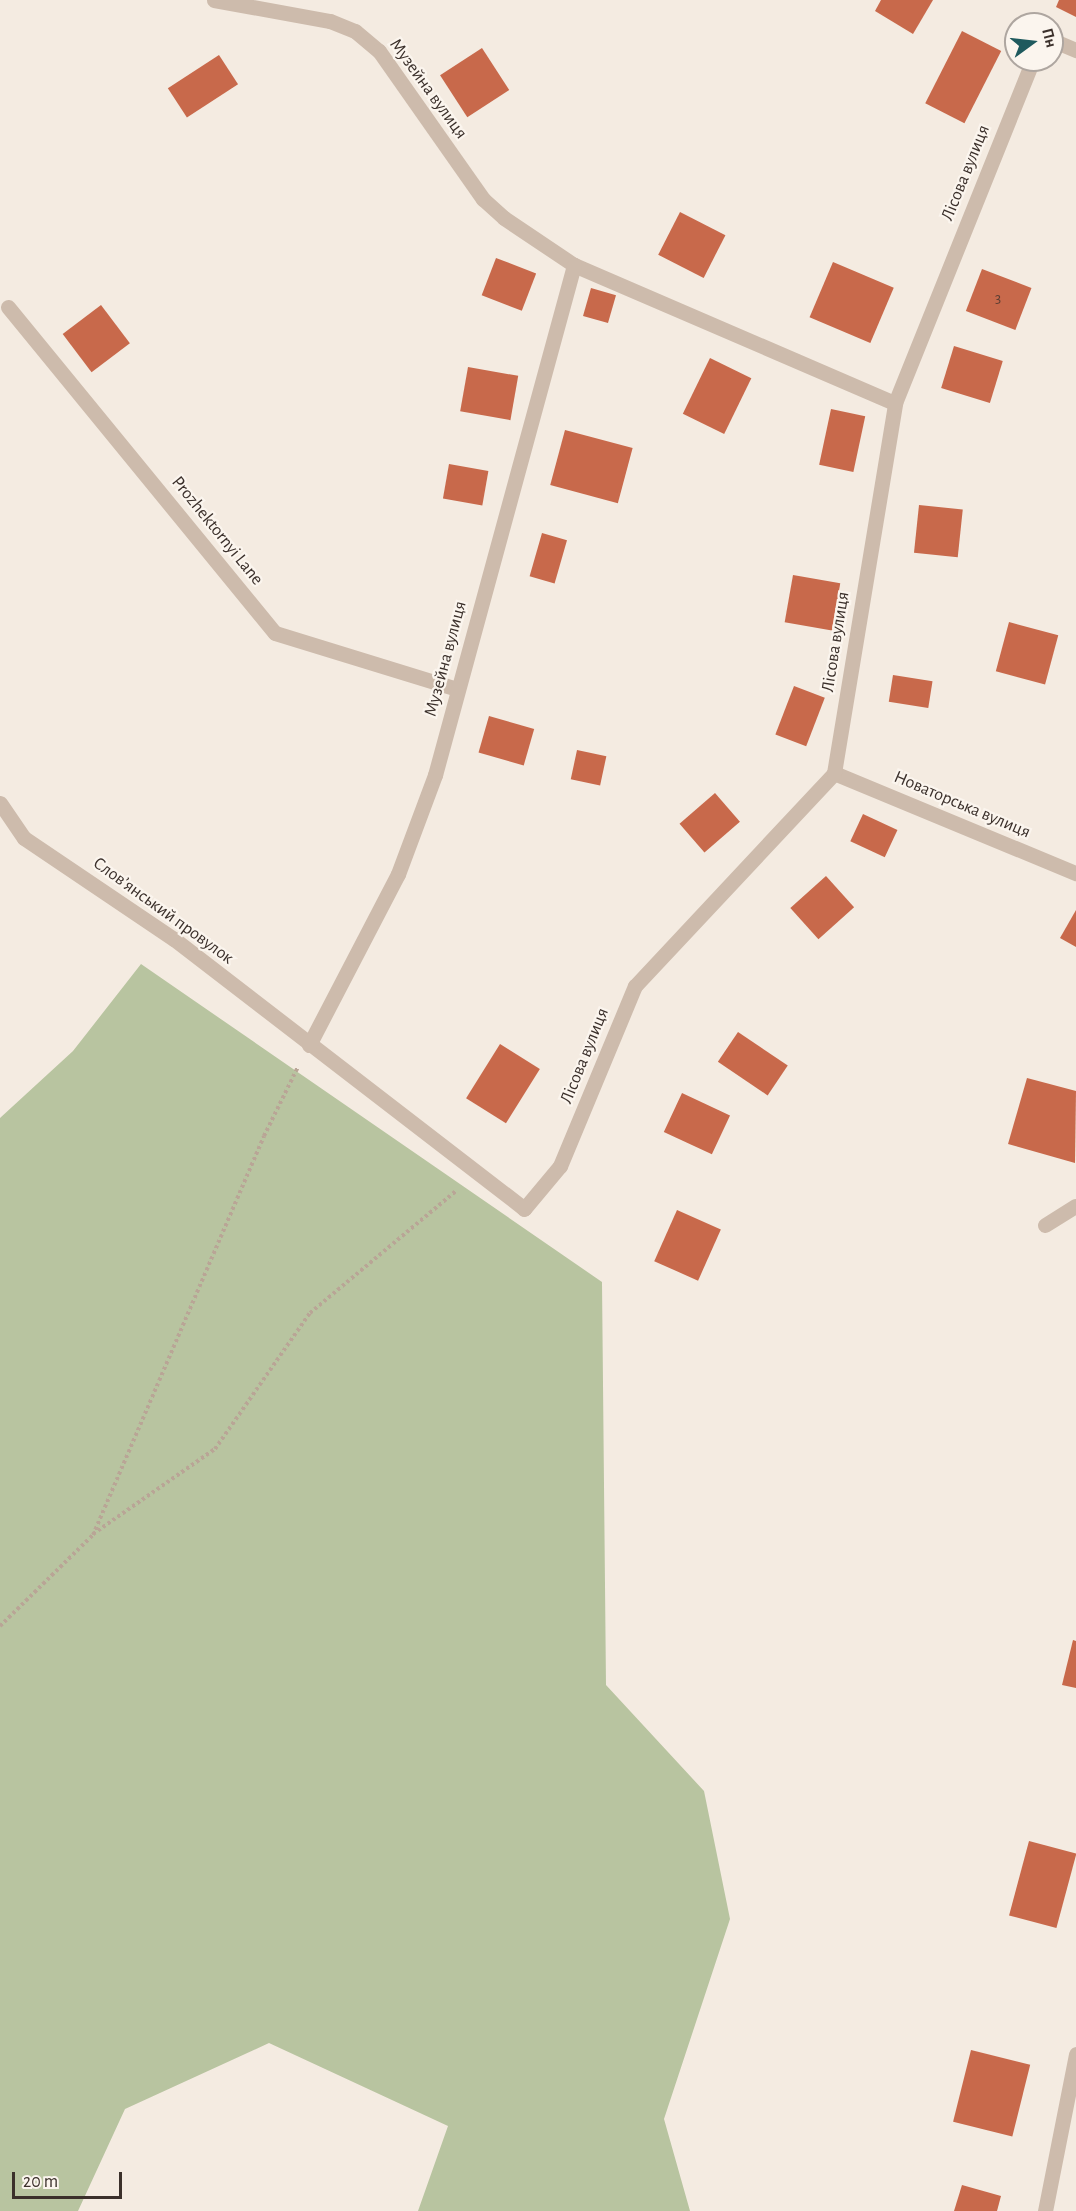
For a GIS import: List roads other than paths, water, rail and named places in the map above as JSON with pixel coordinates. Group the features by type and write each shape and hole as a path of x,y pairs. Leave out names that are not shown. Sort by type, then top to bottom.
{"street":[{"name":"Музейна вулиця","path":"214,0 330,21 355,31 379,51 483,199 574,265 895,403"},
{"name":"Лісова вулиця","path":"477,1173 524,1209 560,1166 635,986 834,773 895,403 1028,72"},
{"name":"Музейна вулиця","path":"309,1045 398,874 435,775 574,265"},
{"name":"Prozhektornyi Lane","path":"8,307 275,633 457,689"},
{"name":"Новаторська вулиця","path":"834,773 1076,873"},
{"name":"Словʼянський провулок","path":"0,803 24,837 174,939 477,1173"},
{"path":"1045,1225 1076,1206"},
{"path":"1045,2211 1076,2054"}]}
